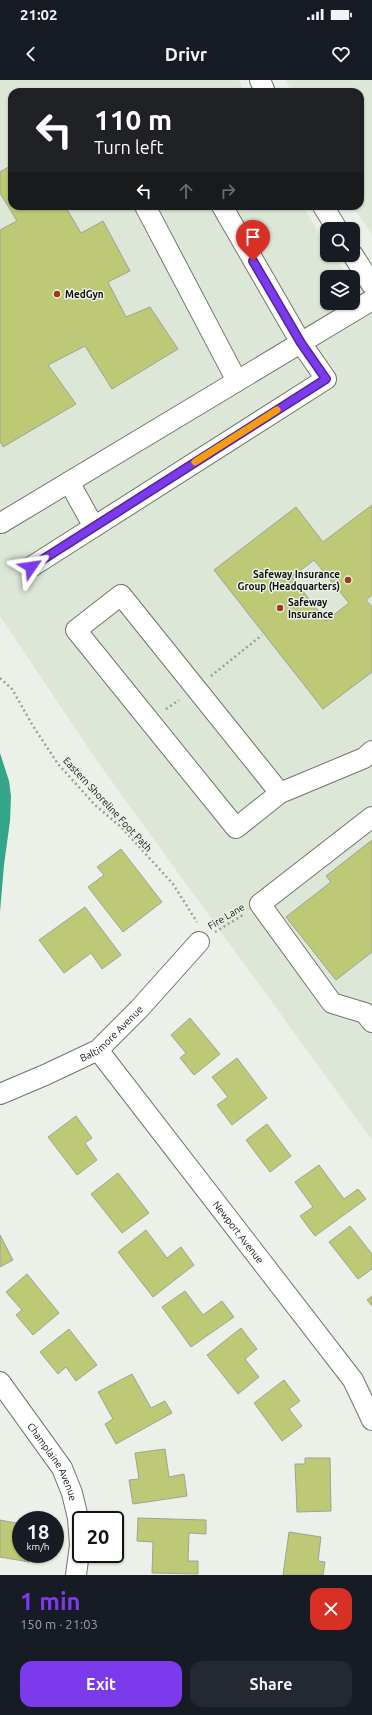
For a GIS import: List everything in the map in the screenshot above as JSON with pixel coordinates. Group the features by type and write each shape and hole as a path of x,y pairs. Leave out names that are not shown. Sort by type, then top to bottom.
{"street":[{"path":"147,210 237,381"},
{"path":"31,567 326,379 301,343 224,210"},
{"path":"325,210 333,222"},
{"path":"358,262 372,285"},
{"path":"1,523 372,300"},
{"path":"69,482 94,527"},
{"path":"280,793 121,595 76,630 236,828 280,793 364,758 372,751"},
{"path":"370,1014 332,1003 260,904 372,817"},
{"name":"Baltimore Avenue","path":"0,1094 98,1050 139,1009 199,942"},
{"name":"Newport Avenue","path":"98,1050 353,1380 372,1420"},
{"name":"Champlaine Avenue","path":"0,1382 62,1468 72,1493 78,1518 80,1545 76,1575"}],"path":[{"name":"Eastern Shoreline Foot Path","path":"0,678 12,689 33,726 58,764 95,805 122,828 173,884 198,923 199,942"},
{"name":"Fire Lane","path":"199,942 260,904"}],"shaded area":[{"path":"0,80 239,80 242,88 8,88 8,210 305,210 320,235 320,262 338,262 344,270 320,270 320,310 360,310 360,293 372,310 372,1140 97,761 0,616"},
{"path":"286,80 372,80 372,235 356,210 364,210 364,88 289,88"},
{"path":"0,753 9,781 11,796 10,821 0,912"}],"building":[{"name":"MedGyn","path":"8,167 8,206 0,193 0,172"},
{"name":"MedGyn","path":"10,210 67,210 81,233 103,221 130,271 108,282 126,317 150,307 178,349 112,389 85,346 48,365 76,404 3,447 0,441 0,230 17,221"},
{"name":"Safeway Insurance","path":"372,505 372,595 366,600 372,607 372,672 323,709 214,570 296,507 323,542","holes":["314,560 349,603 326,621 292,577"]},
{"path":"372,840 372,952 336,980 286,917 331,882 326,876"},
{"path":"121,849 162,902 123,932 88,887 104,875 97,867"},
{"path":"85,907 121,955 102,969 91,953 64,973 39,940"},
{"path":"190,1018 220,1054 194,1075 180,1058 186,1053 171,1035"},
{"path":"237,1058 267,1098 232,1125 217,1105 228,1097 212,1077"},
{"path":"76,1116 92,1138 85,1143 97,1160 77,1175 48,1137"},
{"path":"267,1124 291,1156 270,1172 246,1140"},
{"path":"319,1165 344,1199 358,1189 366,1199 315,1236 300,1216 313,1207 295,1182"},
{"path":"118,1173 149,1213 122,1233 91,1194"},
{"path":"350,1226 372,1254 372,1269 358,1279 329,1242"},
{"path":"146,1230 167,1258 181,1247 194,1265 153,1297 118,1252"},
{"path":"0,1235 13,1260 0,1267"},
{"path":"27,1274 59,1313 33,1335 16,1315 22,1310 6,1292"},
{"path":"185,1291 203,1315 222,1301 234,1317 191,1347 162,1307"},
{"path":"372,1296 372,1306 367,1300"},
{"path":"241,1328 257,1349 245,1359 259,1377 238,1394 207,1355"},
{"path":"69,1329 97,1365 76,1381 66,1367 58,1374 40,1352"},
{"path":"132,1374 151,1408 165,1401 172,1413 116,1444 105,1424 113,1419 98,1392"},
{"path":"284,1380 300,1401 289,1409 302,1426 282,1441 254,1403"},
{"path":"165,1449 169,1477 184,1474 187,1496 133,1504 129,1480 139,1479 135,1453"},
{"path":"305,1458 330,1458 331,1511 297,1512 295,1464 305,1464"},
{"path":"138,1518 206,1520 206,1534 189,1533 188,1561 198,1561 198,1574 152,1573 153,1542 137,1541"},
{"path":"0,1520 12,1522 12,1559 0,1557"},
{"path":"289,1532 321,1537 318,1561 325,1562 323,1575 283,1575"}],"slow traffic":[{"path":"195,462 277,410"}],"place":[{"name":"MedGyn","path":"57,294"},
{"name":"Safeway Insurance Group (Headquarters)","path":"348,580"},
{"name":"Safeway Insurance","path":"280,608"}],"route":[{"path":"31,567 326,379 301,343 253,261"}]}
